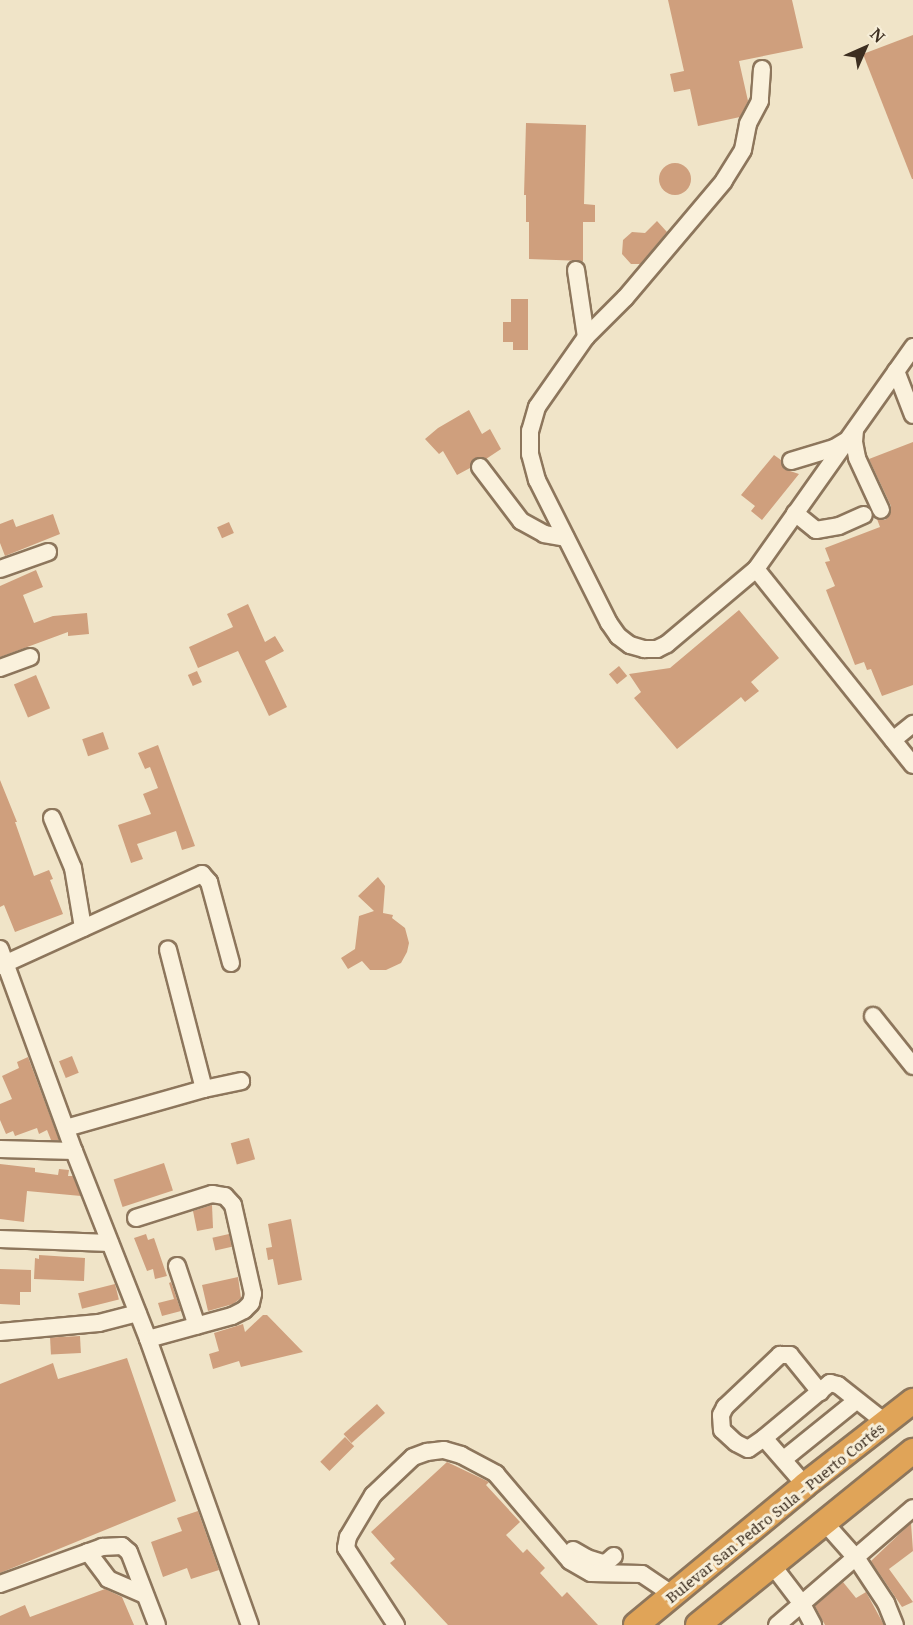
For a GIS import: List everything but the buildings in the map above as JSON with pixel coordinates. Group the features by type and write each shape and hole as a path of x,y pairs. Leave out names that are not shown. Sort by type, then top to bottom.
{"highway":[{"name":"Bulevar San Pedro Sula - Puerto Cortés","path":"636,1625 805,1485 913,1401"},
{"path":"698,1625 913,1451"}],"street":[{"path":"762,69 760,101 748,124 743,150 724,181 625,298 586,338 537,407 530,431 530,454 537,480 609,623 618,636 630,645 644,650 657,649 667,644 756,569 913,347"},
{"path":"576,270 586,338"},
{"path":"896,371 913,415"},
{"path":"791,461 834,448 851,435"},
{"path":"851,435 857,458 881,510"},
{"path":"480,466 521,520 544,534 566,538"},
{"path":"795,513 816,530 839,526 864,515"},
{"path":"0,570 48,552"},
{"path":"756,569 913,765"},
{"path":"0,668 30,657"},
{"path":"892,740 913,724"},
{"path":"52,818 73,868 82,928"},
{"path":"231,963 209,882 202,874 82,928 2,960 148,1339 250,1625"},
{"path":"168,950 204,1089"},
{"path":"873,1016 913,1066"},
{"path":"66,1128 204,1089 241,1081"},
{"path":"0,1149 74,1151"},
{"path":"136,1218 212,1194 225,1196 233,1205 254,1294 251,1303 244,1310 232,1316 148,1339"},
{"path":"0,1239 110,1243"},
{"path":"177,1266 197,1326"},
{"path":"0,1332 99,1323 138,1313"},
{"path":"820,1392 790,1355 780,1355 726,1407 721,1415 722,1430 748,1449 820,1392 835,1383 886,1423"},
{"path":"784,1459 856,1401"},
{"path":"764,1438 805,1485"},
{"path":"396,1625 346,1548 353,1526 373,1495 413,1457 444,1450 461,1455 496,1474 570,1561 591,1573 642,1574 673,1594"},
{"path":"777,1625 912,1512"},
{"path":"825,1523 857,1559 886,1603 895,1625"},
{"path":"544,1532 592,1560 607,1562 614,1556"},
{"path":"0,1584 115,1544 129,1552 157,1625"},
{"path":"88,1552 108,1579 145,1595"},
{"path":"773,1566 802,1604 813,1625"}]}
